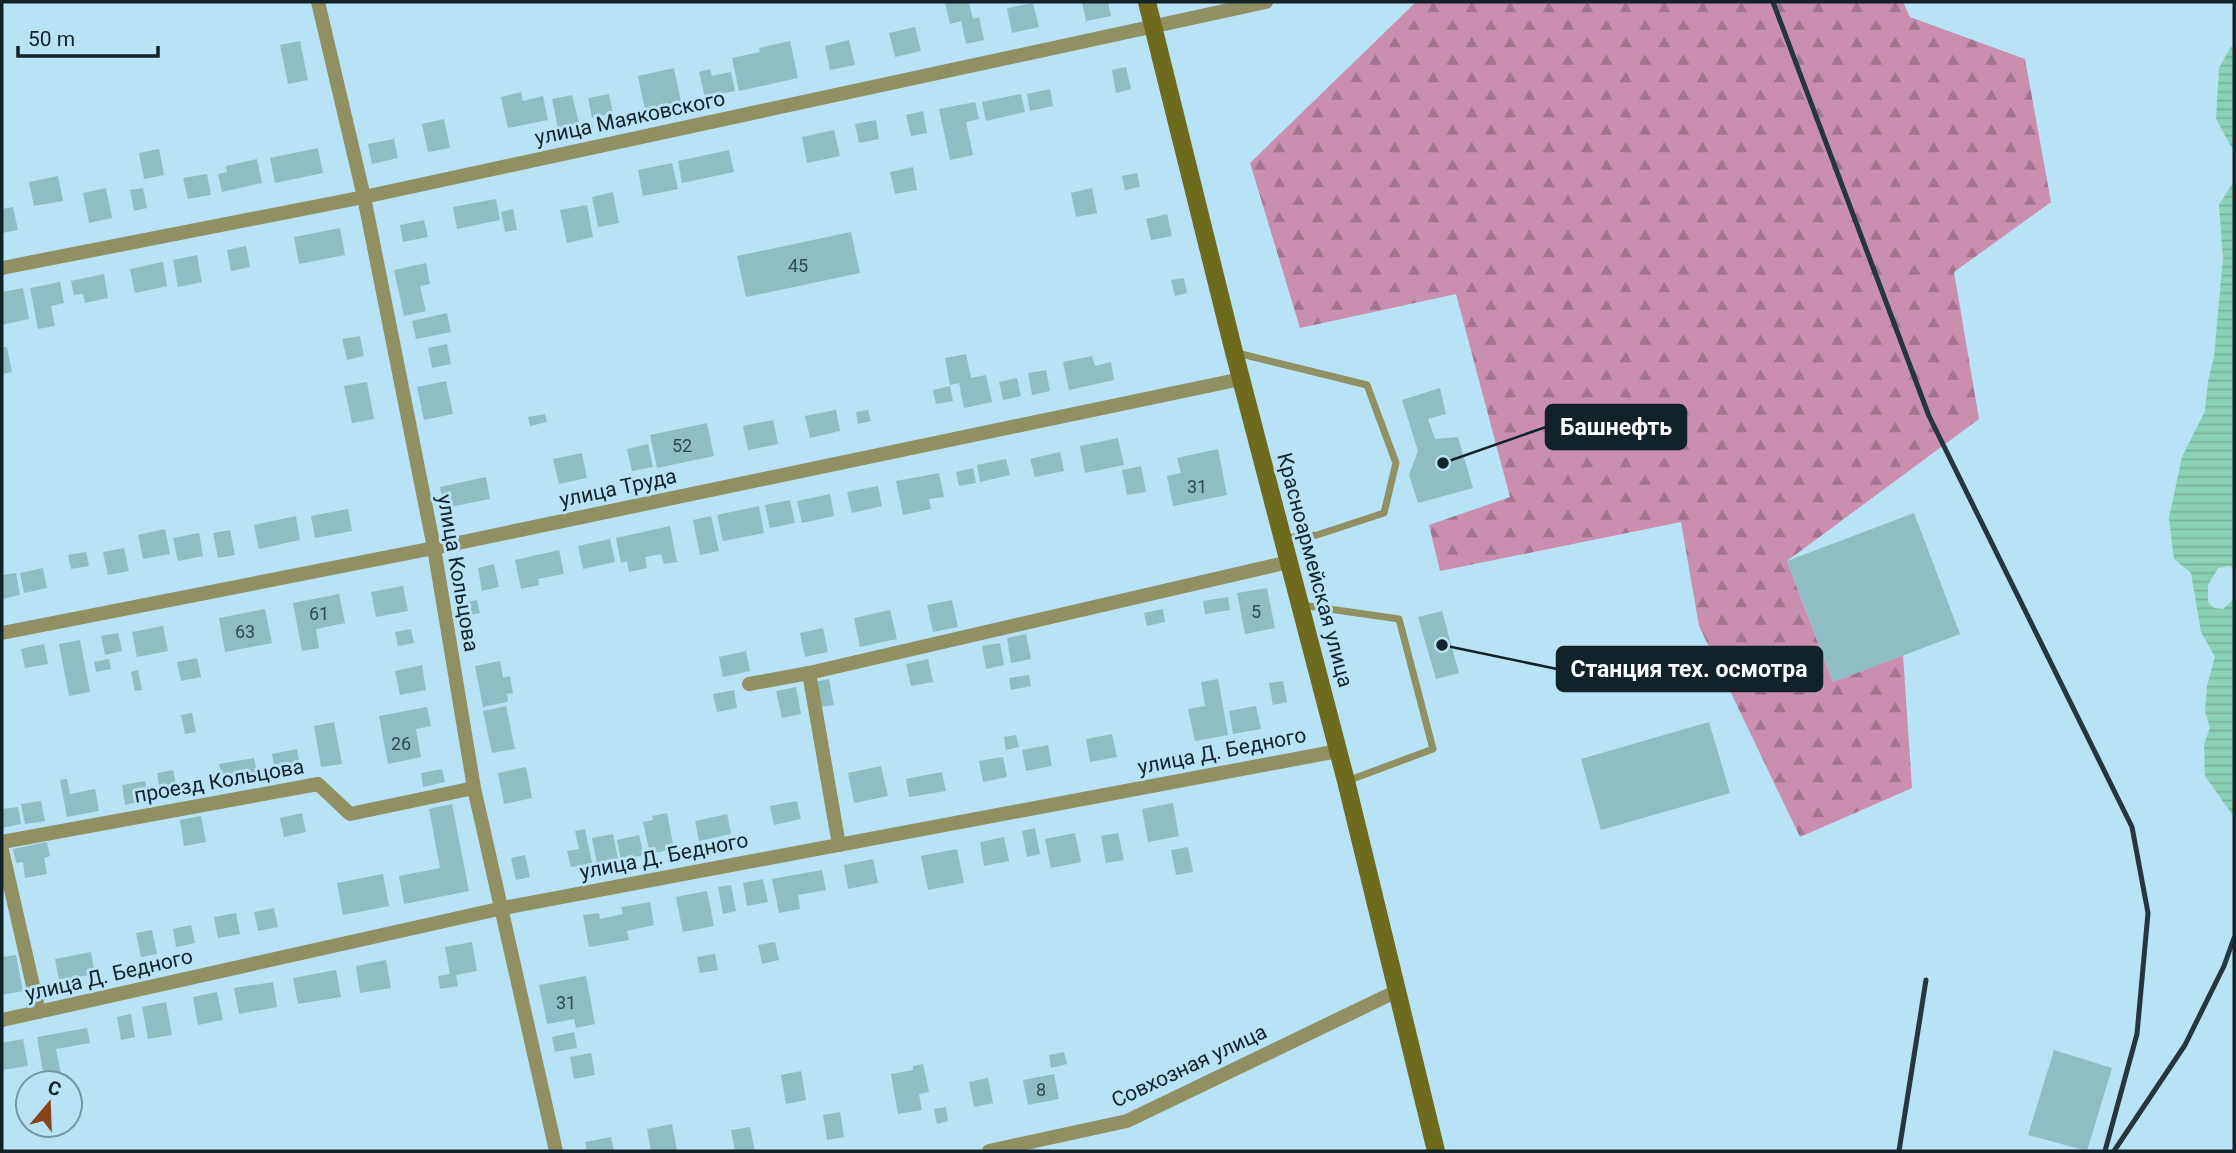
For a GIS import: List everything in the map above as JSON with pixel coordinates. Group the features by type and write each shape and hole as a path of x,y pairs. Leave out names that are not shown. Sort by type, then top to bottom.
{"main road":[{"name":"Красноармейская улица","path":"1147,2 1234,352 1346,781 1436,1151"}],"street":[{"name":"улица Кольцова","path":"318,2 364,197 434,548 474,788 556,1151"},
{"name":"улица Маяковского","path":"2,268 364,197 1266,2"},
{"name":"улица Труда","path":"2,633 434,548 1241,379"},
{"path":"749,684 808,673 1289,562"},
{"path":"808,673 839,845"},
{"name":"улица Д. Бедного","path":"2,1020 503,908 1338,751"},
{"name":"проезд Кольцова","path":"2,842 318,784 350,814 474,788"},
{"path":"2,850 39,1012"},
{"name":"Совхозная улица","path":"989,1151 1127,1121 1397,991"}],"lane":[{"path":"1234,352 1367,385 1396,463 1384,513 1317,535 1283,538"},
{"path":"1300,604 1399,620 1406,645 1433,749 1346,781"}],"green space":[{"path":"1416,2 1903,2 1910,17 2025,59 2051,202 1954,272 1979,419 1787,561 1833,682 1903,655 1912,788 1800,837 1699,626 1681,522 1440,571 1429,525 1510,497 1456,294 1300,328 1250,163"}],"shaded area":[{"path":"2234,46 2234,152 2216,119 2219,68 2230,48"},
{"path":"2234,181 2234,573 2231,566 2218,568 2208,585 2208,602 2214,608 2223,609 2234,599 2234,817 2205,776 2204,745 2210,727 2205,712 2207,686 2215,657 2201,632 2191,573 2174,559 2169,518 2182,457 2205,411 2214,357 2223,259 2219,205"}],"building":[{"path":"945,2 969,2 973,19 979,17 984,40 966,44 961,21 950,24"},
{"path":"1082,2 1108,2 1111,16 1086,21"},
{"path":"1033,3 1039,27 1012,33 1007,8"},
{"path":"915,27 921,51 895,57 889,33"},
{"path":"849,40 855,65 830,70 825,46"},
{"path":"300,41 308,80 288,84 280,45"},
{"path":"790,41 798,78 739,91 732,58 760,52 759,48"},
{"path":"1126,67 1131,89 1116,93 1112,70"},
{"path":"674,68 681,102 645,110 638,76"},
{"path":"710,69 712,76 731,72 735,91 705,97 699,72"},
{"path":"1050,89 1053,106 1030,111 1027,94"},
{"path":"521,92 523,101 543,96 548,120 508,128 501,97"},
{"path":"609,94 613,113 592,118 588,98"},
{"path":"1021,94 1025,112 986,121 982,102"},
{"path":"572,95 579,123 558,128 552,99"},
{"path":"975,102 979,119 966,122 973,155 950,160 939,109"},
{"path":"923,111 927,133 911,136 906,115"},
{"path":"444,119 450,148 428,152 422,124"},
{"path":"876,120 879,139 859,143 855,124"},
{"path":"834,130 840,156 807,163 802,137"},
{"path":"394,139 398,158 372,164 368,144"},
{"path":"318,148 323,173 275,183 270,158"},
{"path":"159,149 164,175 144,179 139,153"},
{"path":"729,150 734,172 682,183 678,161"},
{"path":"257,159 262,183 222,192 218,174 227,172 226,166"},
{"path":"672,163 678,189 643,196 638,170"},
{"path":"913,167 917,190 895,194 890,172"},
{"path":"1137,173 1140,187 1125,190 1122,176"},
{"path":"207,174 211,195 188,199 183,178"},
{"path":"58,176 63,201 34,206 29,182"},
{"path":"106,188 112,218 89,223 83,193"},
{"path":"143,188 147,208 134,211 130,190"},
{"path":"1092,188 1097,213 1076,217 1071,193"},
{"path":"613,192 619,223 598,227 592,197"},
{"path":"496,199 500,220 457,229 453,207"},
{"path":"587,205 593,237 567,243 560,210"},
{"path":"13,207 18,230 2,233 2,209"},
{"path":"513,209 517,230 505,232 501,212"},
{"path":"1167,214 1172,236 1151,240 1146,219"},
{"path":"424,220 428,237 403,242 400,225"},
{"path":"340,228 345,255 299,264 294,237"},
{"path":"851,232 860,273 746,297 737,256"},
{"path":"246,246 250,267 231,271 227,250"},
{"path":"197,255 202,282 178,287 173,260"},
{"path":"163,262 167,286 135,293 130,269"},
{"path":"426,263 430,284 420,286 426,311 404,316 394,270"},
{"path":"104,274 108,298 85,303 83,294 74,295 71,281"},
{"path":"1184,278 1187,293 1175,296 1171,280"},
{"path":"60,282 64,303 51,306 55,326 38,329 30,288"},
{"path":"23,288 29,319 2,325 2,292"},
{"path":"447,313 451,332 416,339 412,321"},
{"path":"360,336 364,356 347,360 342,339"},
{"path":"447,344 451,364 432,368 428,348"},
{"path":"7,347 12,372 2,374 2,348"},
{"path":"966,354 971,378 986,375 992,402 964,408 959,383 950,385 945,358"},
{"path":"1092,356 1095,366 1111,362 1114,380 1069,390 1063,362"},
{"path":"1046,370 1050,391 1032,395 1028,373"},
{"path":"1017,378 1021,396 1003,400 999,382"},
{"path":"446,381 453,414 424,420 417,387"},
{"path":"367,382 374,419 352,423 344,386"},
{"path":"950,386 953,401 936,404 933,390"},
{"path":"1440,388 1446,414 1428,419 1435,439 1458,437 1473,488 1418,503 1409,475 1418,451 1402,400"},
{"path":"836,410 840,431 810,438 805,416"},
{"path":"868,410 871,421 858,424 856,412"},
{"path":"545,414 547,422 530,426 528,417"},
{"path":"773,420 778,444 748,450 743,426"},
{"path":"707,423 714,456 657,468 650,435"},
{"path":"1118,438 1124,465 1085,473 1080,446"},
{"path":"648,444 653,467 632,471 627,449"},
{"path":"1218,449 1227,495 1173,506 1167,476 1181,473 1177,458"},
{"path":"1060,452 1064,471 1035,477 1030,459"},
{"path":"582,453 587,478 559,484 553,459"},
{"path":"1006,459 1010,475 980,482 977,465"},
{"path":"1141,466 1146,492 1127,495 1122,470"},
{"path":"973,468 976,483 959,486 956,472"},
{"path":"939,473 944,497 929,499 931,509 903,515 896,481"},
{"path":"486,477 490,499 445,508 440,487"},
{"path":"878,486 882,506 852,513 847,492"},
{"path":"830,494 834,516 802,523 797,501"},
{"path":"790,500 795,523 770,528 765,505"},
{"path":"759,506 764,533 723,541 717,515"},
{"path":"348,509 352,531 315,538 311,516"},
{"path":"1914,513 1960,634 1833,682 1787,561"},
{"path":"296,516 300,540 259,549 254,525"},
{"path":"711,516 719,551 700,555 693,520"},
{"path":"670,526 677,562 664,564 661,554 645,557 647,568 629,572 627,561 621,563 616,538"},
{"path":"165,529 170,554 143,559 138,535"},
{"path":"230,530 235,555 218,558 213,533"},
{"path":"199,533 203,556 178,561 173,538"},
{"path":"610,539 615,562 583,569 578,546"},
{"path":"124,548 129,571 108,575 103,552"},
{"path":"559,550 564,574 538,579 539,585 521,589 515,560"},
{"path":"86,552 89,566 71,569 68,555"},
{"path":"494,564 499,587 482,591 478,568"},
{"path":"43,568 47,588 24,593 20,573"},
{"path":"16,573 20,595 2,599 2,575"},
{"path":"403,586 408,611 376,617 371,592"},
{"path":"1267,588 1275,628 1245,634 1237,593"},
{"path":"339,594 345,623 316,629 319,648 302,651 293,603"},
{"path":"1228,597 1230,610 1205,614 1203,601"},
{"path":"477,600 480,613 465,616 462,603"},
{"path":"952,600 958,627 933,632 927,605"},
{"path":"265,609 272,643 225,652 219,618"},
{"path":"1163,609 1165,622 1147,626 1144,613"},
{"path":"890,610 897,639 860,647 854,618"},
{"path":"1442,611 1459,673 1436,679 1418,617"},
{"path":"163,626 168,651 137,657 132,632"},
{"path":"823,628 828,652 805,657 800,633"},
{"path":"411,629 414,643 398,646 395,632"},
{"path":"118,633 122,651 105,655 101,636"},
{"path":"1026,634 1031,659 1011,663 1007,638"},
{"path":"80,640 90,692 69,696 59,644"},
{"path":"1000,643 1004,665 986,669 982,646"},
{"path":"44,644 48,664 25,668 21,649"},
{"path":"746,651 750,671 723,677 719,657"},
{"path":"197,658 201,677 181,681 177,662"},
{"path":"109,659 111,669 96,672 94,662"},
{"path":"928,659 933,682 911,686 906,664"},
{"path":"500,661 503,678 510,676 513,693 507,694 508,702 483,707 475,666"},
{"path":"422,665 426,690 400,695 395,671"},
{"path":"138,670 142,690 135,691 131,672"},
{"path":"1029,675 1031,686 1011,690 1009,678"},
{"path":"829,679 834,705 820,707 814,682"},
{"path":"1218,679 1228,735 1195,741 1188,709 1205,706 1201,682"},
{"path":"1283,681 1287,702 1273,705 1269,683"},
{"path":"796,687 801,714 782,718 776,691"},
{"path":"734,690 737,708 717,712 713,694"},
{"path":"506,706 515,749 492,753 483,711"},
{"path":"1256,706 1261,729 1233,734 1229,711"},
{"path":"427,707 431,726 416,729 421,757 388,764 379,716"},
{"path":"192,713 196,732 185,734 181,715"},
{"path":"334,722 342,764 321,767 314,726"},
{"path":"1709,722 1730,793 1601,830 1581,759"},
{"path":"1112,734 1117,757 1090,762 1086,739"},
{"path":"1016,735 1019,747 1006,750 1004,737"},
{"path":"1048,745 1052,766 1026,771 1022,750"},
{"path":"297,749 301,770 276,775 272,754"},
{"path":"1003,757 1007,777 983,782 979,761"},
{"path":"254,758 259,780 224,787 219,764"},
{"path":"881,766 888,796 854,803 848,773"},
{"path":"526,767 532,798 504,804 498,773"},
{"path":"442,769 445,782 423,787 421,773"},
{"path":"173,770 178,794 161,797 157,773"},
{"path":"942,772 946,791 909,797 906,779"},
{"path":"67,779 70,794 95,789 99,811 67,817 60,780"},
{"path":"145,781 148,800 125,805 122,785"},
{"path":"41,801 45,821 25,824 21,804"},
{"path":"797,801 801,819 774,825 770,806"},
{"path":"1173,803 1179,836 1148,842 1142,809"},
{"path":"452,804 469,891 404,904 399,876 440,868 429,809"},
{"path":"18,807 21,824 2,828 2,809"},
{"path":"302,813 306,832 284,837 280,818"},
{"path":"667,813 674,849 650,854 643,822 653,820 652,816"},
{"path":"727,814 731,834 699,841 695,821"},
{"path":"201,816 206,842 184,846 180,820"},
{"path":"1035,828 1040,854 1027,857 1022,831"},
{"path":"585,829 592,863 571,867 567,851 579,849 575,831"},
{"path":"1075,833 1081,862 1051,868 1045,839"},
{"path":"1118,833 1124,860 1106,863 1101,836"},
{"path":"613,834 618,860 597,864 592,838"},
{"path":"639,835 644,855 621,860 617,840"},
{"path":"1004,837 1009,861 984,866 980,842"},
{"path":"47,842 50,856 44,858 47,874 25,878 23,862 16,863 13,849"},
{"path":"1188,847 1193,872 1176,875 1171,850"},
{"path":"957,849 964,883 928,890 921,856"},
{"path":"525,855 530,877 516,880 511,858"},
{"path":"873,859 878,883 848,889 844,865"},
{"path":"822,870 826,890 798,895 800,909 779,913 772,879"},
{"path":"383,874 389,906 343,915 337,883"},
{"path":"763,879 768,902 747,906 743,883"},
{"path":"731,885 736,911 723,914 718,887"},
{"path":"707,891 714,926 683,932 676,897"},
{"path":"650,902 654,925 627,931 629,940 589,947 583,915 599,913 600,919 623,914 621,907"},
{"path":"274,908 278,927 258,931 254,912"},
{"path":"236,913 240,934 218,938 214,917"},
{"path":"191,925 195,943 176,947 173,929"},
{"path":"152,930 157,954 141,957 136,933"},
{"path":"472,942 477,971 456,975 458,986 440,989 438,976 450,974 445,947"},
{"path":"775,942 779,960 762,964 758,945"},
{"path":"91,952 95,974 59,980 55,959"},
{"path":"715,954 718,970 700,973 697,957"},
{"path":"16,955 23,991 2,995 2,957"},
{"path":"386,960 391,988 360,993 356,966"},
{"path":"336,970 341,997 298,1004 293,978"},
{"path":"586,976 595,1024 576,1028 574,1019 547,1024 539,985"},
{"path":"273,982 277,1007 239,1014 234,988"},
{"path":"217,992 223,1020 198,1025 193,997"},
{"path":"166,1002 172,1035 148,1039 142,1007"},
{"path":"131,1014 135,1037 121,1040 117,1017"},
{"path":"87,1028 90,1043 56,1049 60,1069 43,1069 37,1037"},
{"path":"574,1032 577,1048 555,1052 552,1037"},
{"path":"23,1039 28,1066 2,1070 2,1043"},
{"path":"2054,1050 2112,1068 2087,1151 2028,1135"},
{"path":"1064,1052 1067,1064 1051,1068 1049,1055"},
{"path":"591,1053 595,1075 574,1079 570,1057"},
{"path":"923,1064 929,1092 919,1094 922,1110 898,1114 891,1074 913,1070 913,1066"},
{"path":"801,1071 806,1100 786,1104 781,1075"},
{"path":"1054,1074 1059,1099 1028,1105 1023,1080"},
{"path":"988,1078 993,1103 974,1107 969,1082"},
{"path":"946,1107 948,1121 937,1124 934,1109"},
{"path":"840,1112 844,1137 827,1140 823,1115"},
{"path":"672,1124 677,1151 651,1151 647,1129"},
{"path":"750,1127 755,1151 735,1151 731,1130"},
{"path":"611,1137 614,1151 587,1151 585,1142"}],"railway":[{"path":"1773,2 1929,416 2132,827 2148,913 2137,1034 2105,1151"},
{"path":"2114,1151 2185,1045 2224,966 2234,938"},
{"path":"1899,1151 1926,980"}],"place":[{"name":"Башнефть","path":"1443,463"},
{"name":"Станция тех. осмотра","path":"1442,645"}]}
